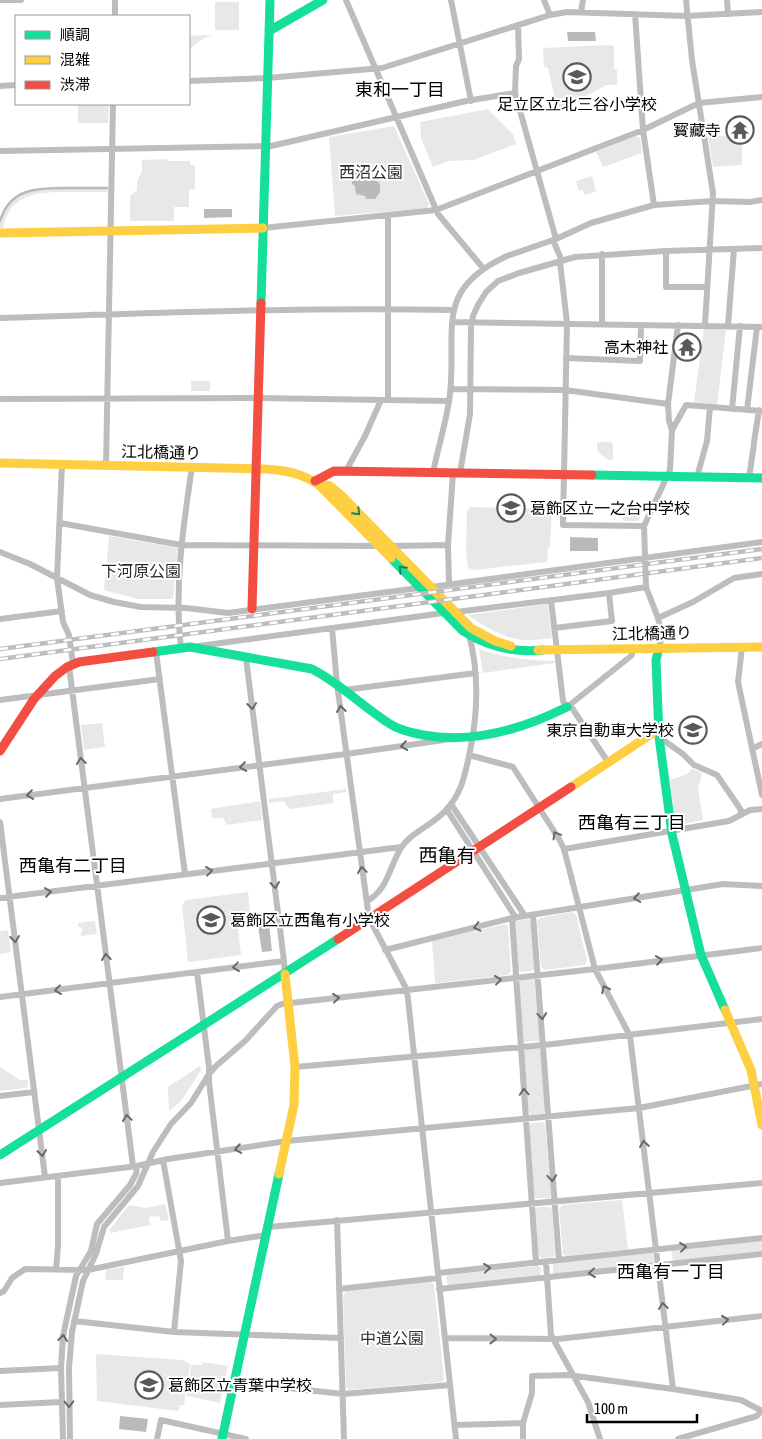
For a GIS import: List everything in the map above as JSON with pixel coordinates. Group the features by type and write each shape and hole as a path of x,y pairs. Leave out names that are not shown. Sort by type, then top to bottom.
{"street":[{"path":"0,0 20,0"},
{"path":"115,0 115,15"},
{"path":"252,609 270,0"},
{"path":"269,31 323,0"},
{"path":"346,0 438,214 483,268"},
{"path":"451,0 472,101"},
{"path":"544,0 550,15"},
{"path":"581,12 583,0"},
{"path":"686,0 686,16 713,201 705,325"},
{"path":"727,0 728,14"},
{"path":"190,81 267,78 376,69 550,15 567,12 686,16 762,12"},
{"path":"635,14 642,130 654,204"},
{"path":"518,25 519,58 516,66 515,93 561,262 567,323 563,525 644,526"},
{"path":"0,86 15,85"},
{"path":"0,151 271,146 397,117 515,93"},
{"path":"0,233 263,228 436,210 642,130 699,103 762,97"},
{"path":"106,465 113,105"},
{"path":"433,472 449,401 453,310 469,279 483,268 507,256 591,223 654,204 713,201 750,202 762,200"},
{"path":"346,471 384,400 389,309 388,215"},
{"path":"449,584 448,545 456,473 470,414 472,322 481,298 498,281 575,257 666,250 762,248"},
{"path":"728,326 734,249"},
{"path":"666,250 666,287 707,287"},
{"path":"602,254 602,324"},
{"path":"0,318 260,310 453,310"},
{"path":"453,322 759,327 747,410"},
{"path":"566,358 640,361 641,325"},
{"path":"678,325 668,404 669,421 672,430 670,470 644,526 646,587 658,618 662,635 656,660 659,733 671,830 701,955 759,1085 762,1125"},
{"path":"732,409 740,326"},
{"path":"450,388 565,390 668,404"},
{"path":"0,399 258,398 449,401"},
{"path":"672,430 686,405 760,410 749,478"},
{"path":"697,477 707,441 710,407"},
{"name":"江北橋通り","path":"0,463 256,468 283,471 330,486 472,628 495,641 507,645 542,650"},
{"path":"62,464 57,578 63,622 69,635 72,691 84,788 121,1078 136,1174 130,1186 97,1224 91,1251 76,1276 63,1336 61,1368 62,1439"},
{"path":"185,648 178,621 181,545 192,467"},
{"path":"317,483 334,471 762,478"},
{"name":"江北橋通り","path":"317,483 444,613 469,635 487,644 512,652 634,648 762,647"},
{"path":"60,523 181,545 380,546"},
{"path":"431,587 762,542"},
{"path":"392,546 448,545"},
{"path":"0,552 90,595 141,607 179,608 228,613 419,588"},
{"path":"658,618 693,602 734,578 762,574"},
{"path":"456,612 646,587"},
{"path":"554,628 612,621 609,593"},
{"path":"551,600 563,701 569,706 608,762"},
{"path":"0,619 62,612"},
{"path":"0,751 37,695 49,681 71,665 444,613"},
{"path":"332,628 341,687 346,754 369,918 407,990 456,1439"},
{"path":"366,901 375,897 386,882 401,847 449,807 458,795 473,736 477,695 476,672 469,635"},
{"path":"742,647 738,682 762,795"},
{"path":"185,648 312,669 324,674 381,719 399,730 421,735 452,738"},
{"path":"0,799 346,754 473,736 529,725 569,706 631,656 634,648"},
{"path":"156,652 185,874"},
{"path":"222,1436 294,1105 295,1067 284,961 246,658"},
{"path":"341,687 476,672"},
{"path":"0,700 160,680"},
{"path":"0,1155 204,1026 608,762 659,733"},
{"path":"659,733 694,765 717,775 741,812"},
{"path":"752,749 762,744"},
{"path":"469,756 513,767 564,849 595,969 630,1036 674,1389"},
{"path":"449,807 524,916"},
{"path":"564,849 730,821 741,812 762,810"},
{"path":"0,822 45,1177"},
{"path":"0,898 401,847"},
{"path":"476,848 514,918 516,978 536,1263"},
{"path":"385,950 524,916 723,884 762,886"},
{"path":"533,915 559,1260"},
{"path":"70,1439 69,1368 74,1321 83,1281 96,1254 104,1227 138,1186 170,1124 191,1103 209,1074 245,1041 277,1006 288,1003 595,969 762,948"},
{"path":"0,997 284,961"},
{"path":"197,972 228,1241"},
{"path":"295,1067 544,1045 762,1020"},
{"path":"0,1184 135,1166 287,1141 639,1108 759,1085"},
{"path":"0,1096 34,1092"},
{"path":"163,1160 181,1261 174,1332"},
{"path":"56,1270 58,1176"},
{"path":"0,1293 4,1291 18,1272 25,1269 88,1270 180,1252 267,1231 337,1220 762,1184"},
{"path":"337,1220 344,1439"},
{"path":"339,1289 559,1260 762,1238"},
{"path":"439,1289 762,1254"},
{"path":"546,1262 551,1335 588,1402 600,1439"},
{"path":"445,1338 553,1339 762,1316"},
{"path":"74,1321 174,1332 341,1338"},
{"path":"0,1371 61,1368"},
{"path":"523,1439 523,1423 532,1393 532,1376 551,1374 574,1376 674,1389 741,1400 762,1411 757,1416 678,1439"},
{"path":"235,1382 343,1394 450,1385"},
{"path":"0,1405 61,1402"},
{"path":"157,1439 161,1420 222,1436 246,1439"},
{"path":"455,1425 523,1423"}],"green space":[{"path":"215,2 239,2 239,30 215,30"},
{"path":"212,35 199,42 190,51 190,36"},
{"path":"614,46 614,69 617,70 617,85 606,85 563,109 557,109 548,68 544,67 543,48"},
{"path":"78,105 109,105 108,123 78,123"},
{"path":"488,109 513,134 516,144 473,160 448,161 433,167 421,138 420,122"},
{"name":"西沼公園","path":"394,126 429,204 427,208 335,216 329,137"},
{"path":"635,136 640,138 642,153 603,167 596,152"},
{"path":"708,136 732,136 733,142 742,142 742,165 713,167"},
{"path":"167,159 167,161 190,161 190,165 195,165 195,189 189,189 189,207 174,207 174,221 130,221 130,196 137,190 137,181 142,172 142,160"},
{"path":"592,176 596,191 585,195 583,190 579,191 576,181"},
{"path":"108,187 108,192 57,192 26,197 18,201 11,208 3,229 0,229 6,205 23,193 45,188"},
{"path":"704,328 726,330 717,405 694,402"},
{"path":"191,381 210,381 210,391 191,391"},
{"path":"597,442 611,442 613,444 613,460 608,460 597,451"},
{"path":"623,506 646,506 638,521 623,521"},
{"path":"470,507 552,509 550,547 548,548 547,562 474,570 468,568 466,552 467,511"},
{"name":"下河原公園","path":"109,536 178,548 173,599 138,599 104,590"},
{"path":"548,604 552,638 514,639 493,630 468,615"},
{"path":"479,649 526,659 555,661 555,663 483,673"},
{"path":"102,723 105,747 84,750 81,725"},
{"path":"692,769 702,773 698,789 703,820 677,825 675,822 670,780 687,774"},
{"path":"346,789 346,792 333,794 333,803 291,809 284,801 269,803 269,799"},
{"path":"260,801 262,820 227,825 223,818 212,818 211,809"},
{"path":"248,892 251,926 238,927 241,955 188,962 182,906 186,900"},
{"path":"572,912 576,914 587,961 585,965 544,970 541,967 537,921 540,918"},
{"path":"529,919 531,922 535,968 532,971 520,972 517,969 514,924 516,921"},
{"path":"95,921 97,934 80,936 83,929 78,926 78,923"},
{"path":"505,924 508,926 511,971 508,975 435,983 432,941"},
{"path":"8,930 11,952 0,954 0,931"},
{"path":"533,979 536,981 540,1038 538,1041 525,1042 522,1039 518,984 521,980"},
{"path":"526,1049 539,1049 541,1051 545,1111 543,1114 531,1115 528,1111 523,1052"},
{"path":"200,1066 201,1070 182,1100 169,1111 168,1087"},
{"path":"0,1067 20,1080 28,1080 26,1088 0,1091"},
{"path":"543,1122 545,1124 551,1195 549,1198 536,1198 534,1195 529,1126 531,1123"},
{"path":"622,1200 628,1249 566,1256 563,1254 559,1210 562,1205"},
{"path":"165,1204 169,1220 161,1221 159,1216 149,1217 150,1225 110,1233 110,1229 129,1205 146,1208"},
{"path":"538,1207 550,1207 552,1210 555,1255 553,1257 541,1258 538,1255 535,1210"},
{"path":"762,1240 762,1251 673,1261 671,1250"},
{"path":"650,1252 653,1254 654,1261 652,1264 553,1273 553,1263"},
{"path":"124,1267 123,1280 105,1280 106,1270"},
{"path":"541,1267 540,1275 449,1285 446,1278 448,1275"},
{"name":"中道公園","path":"431,1282 434,1285 444,1379 442,1382 349,1390 346,1387 343,1296 347,1291"},
{"path":"96,1354 182,1360 190,1364 184,1405 180,1405 178,1411 97,1401"},
{"path":"202,1362 228,1366 220,1403 187,1396 191,1365 202,1365"}],"shaded area":[{"path":"567,32 595,32 596,41 568,41"},
{"path":"355,170 368,172 380,184 380,192 375,199 366,199 365,196 356,194 355,186 352,184 353,172"},
{"path":"204,209 232,209 232,217 204,218"},
{"path":"570,537 598,538 598,551 570,551"},
{"path":"269,924 272,951 262,952 258,926"},
{"path":"120,1416 148,1419 146,1432 119,1429"}],"waterway":[{"path":"0,221 4,210 10,202 25,192 53,188 107,188"}],"railway":[{"path":"0,649 762,549"},
{"path":"0,659 762,558"}],"traffic: fast":[{"path":"261,303 270,0"},
{"path":"269,31 323,0"},
{"path":"592,475 762,478"},
{"path":"391,558 463,631 472,637 491,645 511,650 543,650"},
{"path":"153,652 190,647 312,669 394,726 423,735 460,738 497,733 533,722 567,707"},
{"path":"659,648 656,660 659,737 672,834 701,955 725,1010"},
{"path":"0,1155 338,939"},
{"path":"222,1439 279,1174"}],"traffic: slow":[{"path":"0,233 263,228"},
{"path":"0,463 264,469 293,473 319,485 391,558"},
{"path":"319,484 330,486 342,496 471,628 495,641 511,646"},
{"path":"538,650 762,647"},
{"path":"571,787 659,729"},
{"path":"279,1174 294,1105 295,1067 285,974"},
{"path":"725,1010 751,1070 762,1125"}],"traffic: jam":[{"path":"252,609 261,303"},
{"path":"315,481 334,471 592,475"},
{"path":"0,751 34,699 55,676 67,667 79,662 153,652"},
{"path":"338,939 571,787"}],"place":[{"name":"足立区立北三谷小学校","path":"577,77"},
{"name":"寳藏寺","path":"740,130"},
{"name":"高木神社","path":"687,347"},
{"name":"葛飾区立一之台中学校","path":"511,508"},
{"name":"東京自動車大学校","path":"693,730"},
{"name":"葛飾区立西亀有小学校","path":"211,920"},
{"name":"葛飾区立青葉中学校","path":"149,1385"}],"district":[{"name":"東和一丁目","path":"400,90"},
{"name":"西亀有三丁目","path":"632,823"},
{"name":"西亀有","path":"447,855"},
{"name":"西亀有二丁目","path":"73,866"},
{"name":"西亀有一丁目","path":"671,1272"}]}
